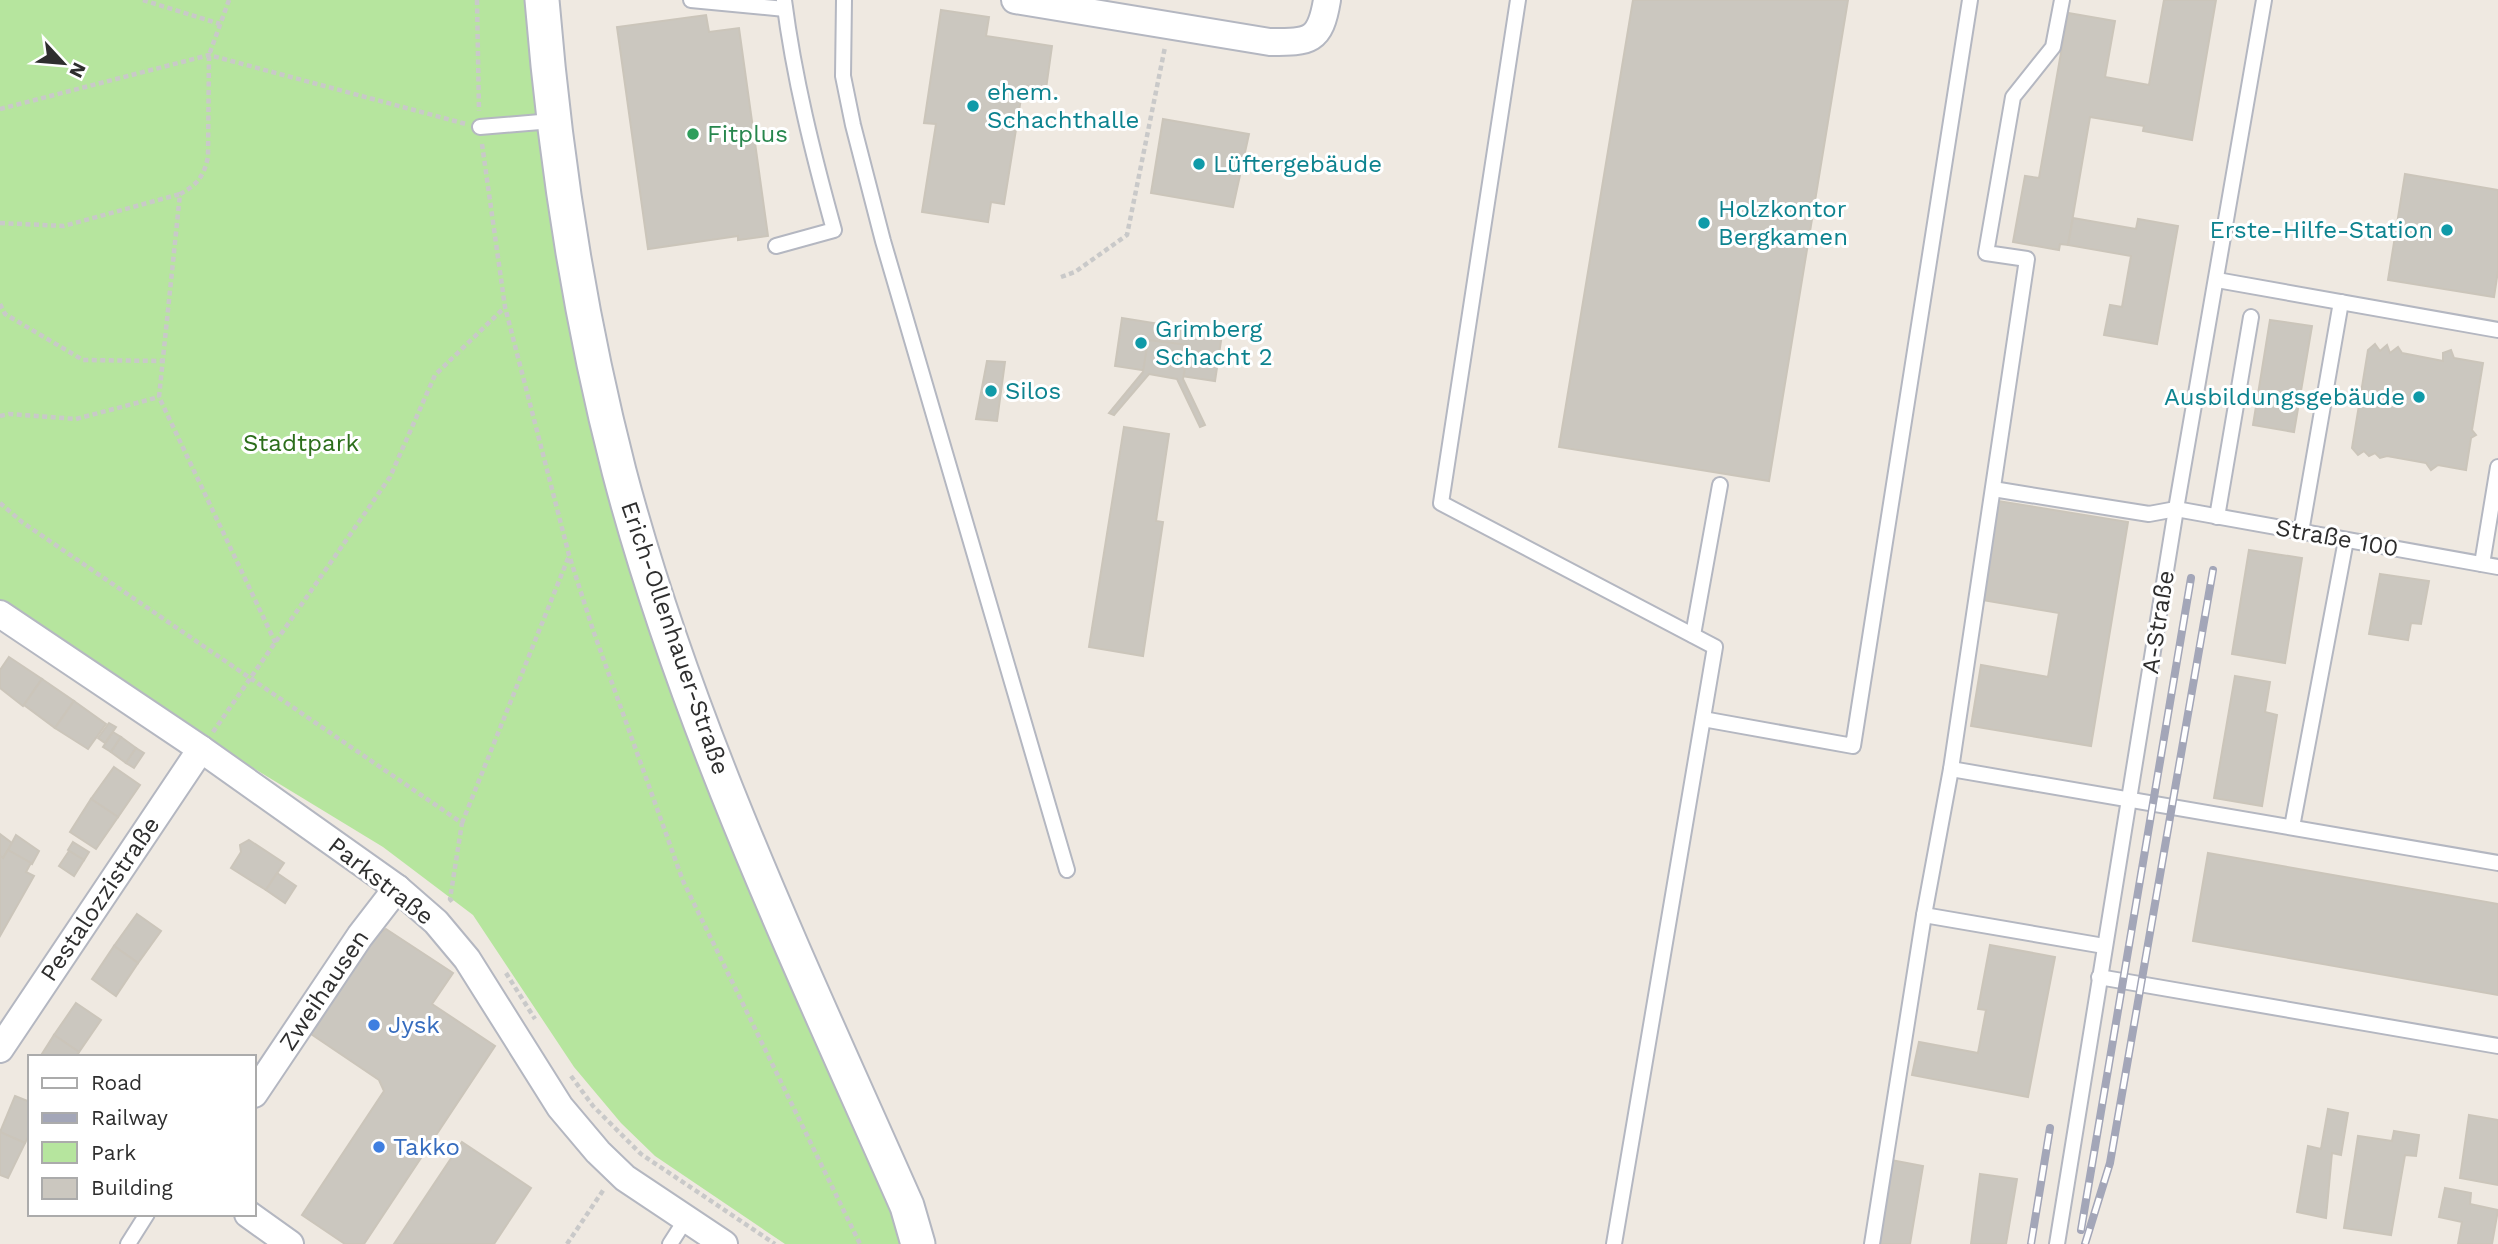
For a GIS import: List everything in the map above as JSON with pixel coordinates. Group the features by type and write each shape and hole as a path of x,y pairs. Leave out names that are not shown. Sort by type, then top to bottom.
{"street":[{"name":"Erich-Ollenhauer-Straße","path":"542,0 552,121 587,332 620,472 660,602 711,751 907,1206 918,1244"},
{"path":"1014,0 1270,42 1298,42 1314,36 1319,30 1327,0"},
{"name":"Parkstraße","path":"0,614 201,750 397,888 436,922 467,959 560,1107 598,1152 625,1178 724,1244"},
{"name":"Pestalozzistraße","path":"0,1049 201,750"},
{"name":"Zweihausen","path":"256,1091 360,936 397,888"},
{"path":"251,1216 290,1244"}],"lane":[{"path":"691,0 785,5 810,142 834,230 776,246"},
{"path":"844,0 843,76 859,149 1067,870"},
{"path":"1518,0 1441,503 1715,647 1614,1244"},
{"path":"1703,719 1853,746 1970,0"},
{"path":"1872,1244 1924,915 1951,769 2028,260 1986,253 2013,97 2053,47 2062,0"},
{"name":"A-Straße","path":"2057,1244 2176,509 2264,0"},
{"path":"480,127 552,121"},
{"path":"2217,280 2498,330"},
{"path":"2301,532 2341,302"},
{"path":"2217,517 2251,317"},
{"path":"2482,564 2498,467"},
{"path":"1693,635 1720,485"},
{"name":"Straße 100","path":"1993,489 2149,514 2176,509 2498,567"},
{"path":"2292,827 2346,540"},
{"path":"1951,769 2498,863"},
{"path":"1924,915 2104,946"},
{"path":"2099,977 2498,1046"},
{"path":"128,1244 146,1216"},
{"path":"670,1244 687,1219"}],"path":[{"path":"143,0 220,24"},
{"path":"0,223 64,226 180,194 199,181 208,157 209,55 229,0"},
{"path":"477,0 480,127 505,307 569,555 683,881 860,1244"},
{"path":"1061,277 1075,272 1127,235 1169,26"},
{"path":"0,109 209,55 480,127"},
{"path":"180,194 159,397 276,644"},
{"path":"0,304 5,314 83,360 162,361"},
{"path":"201,750 390,477 435,375 505,307"},
{"path":"0,416 9,414 76,419 159,397"},
{"path":"0,503 22,522 249,679 463,823"},
{"path":"457,908 450,899 463,823 569,555"},
{"path":"500,965 522,993 539,1026"},
{"path":"565,1068 593,1107 641,1154 775,1244"},
{"path":"567,1244 606,1186"}],"green space":[{"name":"Stadtpark","path":"0,0 540,0 617,471 906,1244 785,1244 655,1156 621,1123 574,1067 473,915 383,847 0,614"}],"building":[{"name":"Holzkontor Bergkamen","path":"1633,0 1848,0 1769,481 1559,447"},
{"path":"2164,0 2216,0 2192,140 2143,131 2144,126 2090,117 2068,245 2060,244 2059,250 2013,242 2025,176 2039,178 2068,13 2115,21 2105,77 2149,85"},
{"name":"ehem. Schachthalle","path":"941,10 989,17 986,36 1052,46 1046,89 1023,86 1004,204 991,202 988,222 922,212 936,124 924,123"},
{"name":"Fitplus","path":"706,15 709,32 739,28 768,236 738,240 738,236 648,249 617,27"},
{"name":"Lüftergebäude","path":"1163,119 1249,134 1233,207 1151,193"},
{"name":"Erste-Hilfe-Station","path":"2405,174 2498,190 2498,271 2494,297 2388,280"},
{"path":"2073,218 2136,229 2138,219 2178,226 2157,344 2104,335 2110,305 2122,307 2131,256 2068,245"},
{"path":"1122,318 1222,334 1215,381 1115,366"},
{"path":"2270,320 2312,326 2294,432 2253,425"},
{"path":"1148,340 1189,345 1183,379 1205,425 1200,427 1177,379 1149,374 1114,415 1109,413 1143,372"},
{"name":"Ausbildungsgebäude","path":"2375,344 2380,351 2387,345 2390,353 2398,347 2402,353 2443,361 2443,353 2451,350 2454,358 2483,363 2472,430 2476,435 2471,438 2466,470 2438,465 2431,470 2426,463 2387,456 2380,458 2375,453 2369,456 2364,451 2358,455 2352,448 2368,350"},
{"name":"Silos","path":"987,361 1005,362 997,421 976,419"},
{"path":"1124,427 1169,434 1156,521 1163,522 1143,656 1089,647"},
{"path":"1998,501 2128,522 2091,746 1971,726 1981,665 2048,677 2059,613 1982,600"},
{"path":"2249,550 2302,558 2285,663 2232,654"},
{"path":"2380,574 2429,581 2421,624 2411,623 2408,640 2369,634"},
{"path":"9,657 42,679 23,706 0,688 0,670"},
{"path":"2235,676 2270,682 2265,712 2277,715 2262,806 2214,798"},
{"path":"42,679 74,701 55,728 24,705"},
{"path":"74,701 106,724 88,749 55,728"},
{"path":"109,723 116,727 105,743 98,738"},
{"path":"113,732 121,737 111,752 103,747"},
{"path":"121,737 136,748 126,763 111,752"},
{"path":"136,748 144,753 134,768 126,763"},
{"path":"114,767 140,785 118,817 91,799"},
{"path":"91,799 118,817 96,849 70,832"},
{"path":"0,834 12,843 3,858 0,856"},
{"path":"16,835 39,851 32,864 8,850"},
{"path":"249,840 284,863 266,890 231,868 241,852 240,845"},
{"path":"73,842 89,852 84,860 68,850"},
{"path":"8,850 31,863 26,872 34,876 0,936 0,856 3,858"},
{"path":"69,851 84,860 74,876 59,866"},
{"path":"2208,853 2498,904 2498,995 2193,941"},
{"path":"277,873 296,886 285,903 266,890"},
{"path":"137,914 161,931 138,963 114,946"},
{"path":"386,929 453,973 432,1004 495,1046 364,1244 345,1244 302,1215 384,1091 379,1080 311,1034 376,936"},
{"path":"1990,945 2055,957 2028,1097 1912,1075 1919,1042 1978,1053 1986,1010 1978,1009"},
{"path":"114,946 138,963 116,996 92,979"},
{"path":"76,1003 101,1020 79,1052 54,1035"},
{"path":"54,1035 79,1052 77,1055 41,1055"},
{"path":"15,1096 28,1101 28,1137 25,1143 0,1132"},
{"path":"2328,1109 2348,1113 2341,1155 2332,1153 2326,1218 2297,1212 2308,1146 2321,1149"},
{"path":"2469,1115 2498,1120 2498,1185 2460,1178"},
{"path":"2394,1131 2419,1135 2416,1156 2405,1155 2391,1235 2344,1228 2358,1136 2392,1141"},
{"path":"0,1132 25,1143 8,1178 0,1175"},
{"path":"462,1142 531,1188 494,1244 394,1244"},
{"path":"1891,1160 1923,1166 1910,1244 1877,1244"},
{"path":"1980,1174 2017,1179 2006,1244 1971,1244"},
{"path":"2445,1188 2471,1193 2470,1204 2498,1210 2492,1244 2458,1244 2462,1222 2439,1217"}],"railway":[{"path":"2085,1244 2110,1163 2213,570"},
{"path":"2081,1230 2191,578"},
{"path":"2031,1244 2050,1128"}],"place":[{"name":"ehem. Schachthalle","path":"973,106"},
{"name":"Fitplus","path":"693,134"},
{"name":"Lüftergebäude","path":"1199,164"},
{"name":"Holzkontor Bergkamen","path":"1704,223"},
{"name":"Erste-Hilfe-Station","path":"2447,230"},
{"name":"Grimberg Schacht 2","path":"1141,343"},
{"name":"Silos","path":"991,391"},
{"name":"Ausbildungsgebäude","path":"2419,397"},
{"name":"Jysk","path":"374,1025"},
{"name":"Takko","path":"379,1147"}]}
